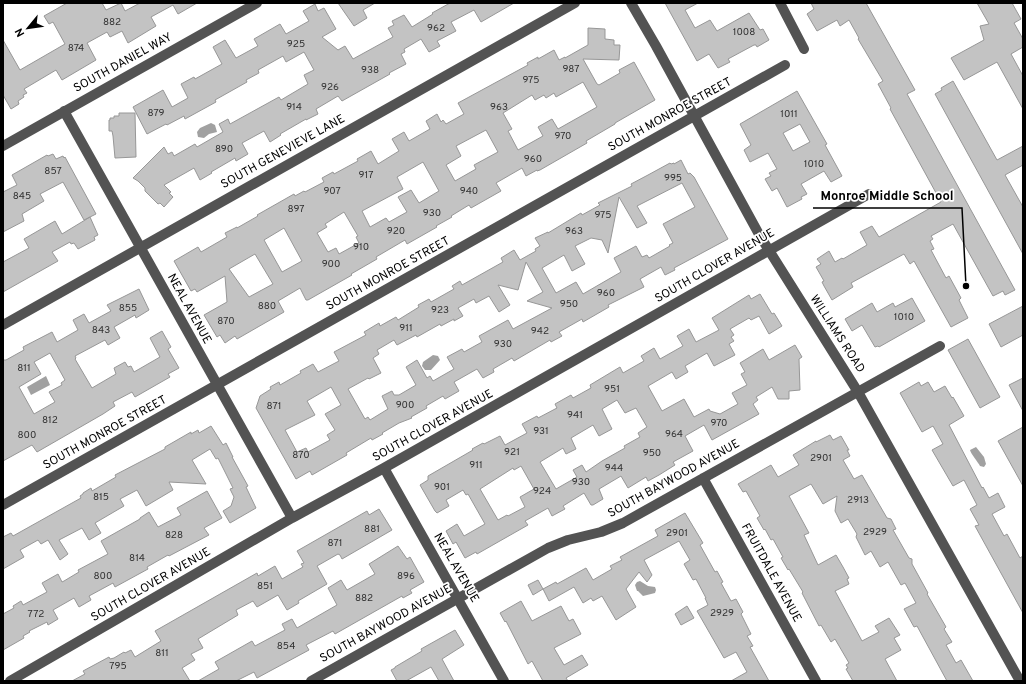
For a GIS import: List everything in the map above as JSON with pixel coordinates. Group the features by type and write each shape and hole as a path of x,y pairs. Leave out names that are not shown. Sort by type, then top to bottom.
{"street":[{"name":"SOUTH DANIEL WAY","path":"3,146 257,3"},
{"name":"SOUTH GENEVIEVE LANE","path":"3,324 575,3"},
{"name":"WILLIAMS ROAD","path":"631,3 769,251 858,392 1020,681"},
{"path":"780,3 804,49"},
{"name":"SOUTH MONROE STREET","path":"3,505 785,65"},
{"name":"NEAL AVENUE","path":"64,111 292,518"},
{"name":"SOUTH CLOVER AVENUE","path":"10,681 292,518 384,468 869,194"},
{"name":"SOUTH BAYWOOD AVENUE","path":"311,681 548,548 568,540 601,532 624,523 940,346"},
{"name":"NEAL AVENUE","path":"384,468 504,681"},
{"name":"FRUITDALE AVENUE","path":"703,478 816,681"}],"shaded area":[{"path":"211,123 215,125 217,132 209,134 204,138 198,137 197,132 200,128"},
{"path":"433,355 438,356 440,360 431,370 425,370 422,366 423,362"},
{"path":"46,376 50,385 31,395 27,387"},
{"path":"976,447 984,457 986,464 984,467 980,466 970,450"},
{"path":"640,581 648,586 655,587 655,593 643,596 637,591 635,585"}],"building":[{"path":"67,3 102,3 106,10 121,3 125,11 140,3 197,3 178,14 173,5 151,17 156,26 128,43 122,31 110,37 107,32 87,43 96,60 62,80 56,70 24,89 27,93 18,101 19,104 11,109 3,95 3,40 20,70 65,44 53,22 49,24 44,16"},
{"path":"338,3 375,3 363,10 367,18 354,26"},
{"path":"450,3 514,3 481,22 474,10 451,22 456,31 437,41 440,46 429,52 421,39 404,49 405,52 401,54 406,64 342,101 338,96 316,109 318,114 280,134 281,135 270,142 264,131 242,143 248,154 236,161 235,158 200,180 194,168 164,185 171,192 169,193 173,197 164,207 160,203 158,204 145,191 145,188 133,178 164,147 168,154 172,152 174,156 195,144 197,147 223,132 219,124 228,119 230,124 279,97 281,100 308,84 304,75 314,70 304,52 286,62 283,56 258,70 259,73 246,80 247,82 215,100 216,102 185,119 184,116 147,134 133,107 163,90 172,107 188,98 181,84 194,77 195,79 222,64 213,47 225,40 236,58 258,46 254,39 280,24 286,34 309,21 303,11 315,4 318,11 324,8 336,29 322,37 338,50 345,46 353,59 393,37 388,28 394,25 392,21 404,15 412,27"},
{"path":"665,3 698,3 685,10 695,28 710,20 717,31 749,13 760,30 763,29 769,40 757,47 754,45 728,59 730,62 718,68 709,54 697,61"},
{"path":"811,3 866,3 915,90 907,94 1015,290 1005,295 1003,291 993,296 953,224 931,236 933,239 930,241 934,249 931,250 946,278 949,276 961,298 959,300 968,318 951,327 914,261 910,264 904,254 851,283 853,287 832,300 822,282 824,281 816,267 821,264 817,259 829,251 835,262 842,258 843,259 867,245 860,232 872,226 879,237 941,202 890,109 891,108 878,84 883,81 858,39 859,38 849,20 840,26 837,20 817,31 807,14 814,9"},
{"path":"977,3 1012,3 1021,19 1014,23 1023,39 1023,47 1011,54 1023,76 1023,109 997,62 964,80 951,58 984,40 980,26 989,24"},
{"path":"588,28 605,29 605,39 614,40 614,45 620,45 619,60 583,59 597,84 599,85 620,73 619,70 634,62 655,100 586,141 587,143 540,170 526,176 522,168 496,183 501,191 471,208 469,205 436,226 437,227 407,244 405,240 376,257 377,259 351,274 352,275 308,300 306,300 300,288 278,301 284,312 237,339 235,336 225,343 220,335 217,337 204,315 227,302 225,276 197,292 195,289 191,291 174,261 198,247 201,252 227,237 225,233 237,228 294,194 295,196 304,191 305,192 324,182 322,178 333,172 334,174 358,161 357,159 371,151 378,164 399,151 392,139 404,132 409,141 430,129 426,121 437,114 441,122 443,120 446,124 464,114 458,103 528,65 527,63 538,57 538,59 554,50 559,60 588,45","holes":["583,82 597,107 558,129 552,119 538,127 543,136 518,150 508,131 512,129 503,113 532,95 535,100 544,95 546,98 554,93 556,97","486,130 498,152 474,165 476,169 455,181 446,165 461,156 456,146","423,162 439,191 419,203 411,190 398,197 407,212 389,222 386,218 370,227 362,211 403,189 397,177","344,212 358,236 356,237 359,243 339,254 336,248 328,252 317,233 327,227 325,224","284,228 302,261 282,272 264,240","255,254 273,284 249,297 229,269"]},
{"path":"953,81 997,160 1023,146 1023,165 1005,175 1023,207 1023,254 935,94 942,90 941,88"},
{"path":"797,91 827,144 825,145 842,176 831,182 824,171 801,184 807,194 801,197 802,199 787,207 777,188 772,191 765,179 771,176 769,173 777,169 768,153 750,162 744,150 751,145 740,124","holes":["800,124 810,142 793,151 783,133"]},
{"path":"119,113 135,113 136,157 115,158 112,131 109,131 109,120 110,118 114,118 114,116 119,116"},
{"path":"53,154 56,159 63,156 64,158 65,157 96,214 84,220 63,182 40,194 44,201 22,214 24,221 3,232 3,192 17,185 12,175 47,155"},
{"path":"681,160 688,174 690,173 694,177 728,239 674,268 675,270 665,275 661,267 640,279 644,287 608,305 609,307 583,322 582,319 559,332 562,336 551,342 550,340 514,361 512,358 493,369 494,372 483,378 477,369 454,382 459,391 445,399 443,396 426,406 427,408 411,417 412,418 399,423 372,440 371,438 346,453 347,455 312,475 310,471 296,479 256,408 260,396 271,389 270,387 279,382 280,385 313,364 318,372 339,361 334,352 366,335 364,332 379,323 380,326 396,317 398,320 419,307 418,305 429,299 431,302 454,289 452,286 460,281 462,285 503,262 501,258 514,250 520,260 536,251 535,249 540,246 535,238 548,233 581,213 582,215 600,205 598,203 632,186 631,184 670,163 674,164","holes":["682,183 695,207 663,224 673,243 669,245 670,246 649,258 647,255 642,257 636,246 614,258 621,272 583,294 576,282 556,293 542,268 564,255 572,271 585,264 575,246 591,238 602,240 608,253 619,197 637,228 647,223 637,206","526,262 543,292 527,301 552,308 513,329 508,320 479,336 482,342 464,352 462,349 447,357 454,369 433,381 430,376 427,378 417,360 406,367 416,385 399,395 394,395 392,391 382,396 388,409 370,420 368,417 365,419 348,389 381,373 373,358 379,354 377,350 394,340 397,345 416,335 417,337 440,324 441,326 454,319 454,321 463,316 458,308 474,299 476,303 489,296 499,312 510,305 498,285 518,290","331,387 341,405 325,414 335,430 327,435 330,440 308,452 306,448 297,452 285,430 315,415 307,401"]},
{"path":"90,217 98,235 94,237 95,240 78,249 74,243 71,244 70,242 52,252 58,261 3,292 3,262 29,248 24,239 55,221 62,234"},
{"path":"139,289 149,310 136,318 135,315 114,327 120,338 108,345 105,340 75,356 75,359 92,388 116,374 114,368 125,362 128,367 131,366 134,372 160,357 150,338 162,331 171,347 168,349 179,368 168,374 170,377 135,397 132,392 113,402 115,406 103,414 37,452 32,445 3,461 3,360 6,360 24,350 23,347 52,332 57,342 78,330 73,320 84,314 89,323 111,311 107,305","holes":["50,353 65,380 61,383 62,385 49,392 55,402 34,414 19,387 41,374 34,362"]},
{"path":"760,294 772,314 774,313 782,326 769,334 759,316 751,320 749,318 730,329 734,335 731,337 734,341 729,344 735,355 714,366 707,353 685,366 688,372 676,379 672,372 648,386 662,411 684,399 694,417 709,409 710,411 720,414 738,404 732,393 747,385 741,374 745,372 740,363 763,349 769,360 795,345 802,357 799,359 800,390 789,391 789,399 778,399 772,387 756,397 758,400 753,404 759,414 712,440 704,425 685,436 693,451 673,462 675,465 659,475 648,481 646,477 628,488 621,476 599,489 603,499 593,505 591,505 584,493 563,506 565,509 552,516 548,508 525,521 528,525 477,554 476,552 465,558 456,542 453,544 446,531 457,524 464,536 485,524 468,494 466,495 463,490 446,500 449,506 437,513 420,485 428,480 428,476 483,443 484,444 500,436 505,445 527,433 522,424 557,408 555,404 571,395 573,398 591,388 590,385 620,367 623,373 644,361 641,356 654,348 660,359 683,346 677,336 689,329 696,342 719,330 712,318 749,295 751,299","holes":["617,400 625,413 636,408 647,427 638,433 640,437 586,472 582,465 573,470 577,477 556,489 540,462 563,448 566,454 576,449 571,438 593,425 599,436 612,429 602,409","521,466 534,489 520,497 525,507 498,520 480,489 513,468 514,470"]},
{"path":"912,298 925,321 879,347 875,347 862,325 852,331 845,319 872,303 877,312 893,303 895,307"},
{"path":"1023,306 1023,335 1001,347 989,324"},
{"path":"968,339 1000,397 980,408 948,350"},
{"path":"1023,378 1023,411 1009,385"},
{"path":"919,382 921,386 928,382 934,392 945,386 952,398 953,397 964,416 949,425 982,488 983,487 989,498 998,493 1005,507 992,514 1004,536 1007,534 1020,558 1023,556 1023,613 975,526 979,525 970,509 977,505 964,480 953,486 932,450 943,444 933,426 922,432 900,393"},
{"path":"211,426 223,445 226,443 248,486 246,487 256,508 230,523 223,511 231,506 234,497 230,489 233,488 218,458 216,459 210,449 192,460 206,484 169,482 173,490 146,506 137,490 120,499 124,506 95,523 101,533 89,540 82,528 59,540 68,554 60,560 48,540 41,544 38,540 20,550 24,557 3,569 3,537 11,533 13,536 81,498 80,496 83,493 91,488 92,491 116,477 115,475 165,449 165,447 191,432 191,434 198,430 199,433"},
{"path":"1023,427 1023,486 998,441"},
{"path":"830,435 833,440 841,436 849,450 847,450 850,456 843,460 854,479 862,475 887,518 891,519 896,529 893,530 909,558 912,559 912,564 928,593 927,594 946,627 944,629 952,642 946,645 956,663 961,660 973,681 947,681 917,626 914,627 904,609 916,603 905,583 901,585 888,562 880,567 871,551 865,555 856,537 857,534 848,519 841,523 835,511 837,496 823,504 811,484 789,496 809,533 804,535 818,565 836,555 843,567 849,578 847,579 849,584 835,591 862,641 879,632 875,626 889,618 900,635 894,638 901,650 885,659 897,681 853,681 846,669 848,668 846,665 849,663 835,639 831,642 821,625 819,626 802,593 803,592 781,558 783,557 773,539 771,540 757,518 760,516 746,491 743,492 738,484 771,465 778,477 799,465 793,455 816,441"},
{"path":"207,491 222,518 204,528 209,535 169,556 168,555 147,567 148,569 115,587 113,583 89,596 91,600 79,607 74,598 53,610 58,619 48,625 47,622 29,631 30,632 23,636 24,638 3,650 3,614 14,608 13,606 21,601 23,605 47,592 42,583 58,574 62,582 79,572 78,570 108,554 101,541 140,519 149,512 158,527 181,515 177,508"},
{"path":"379,509 392,530 342,559 338,554 317,566 327,584 298,601 299,603 287,610 278,595 257,607 253,601 236,610 238,615 198,639 203,648 191,654 195,660 182,668 190,681 72,681 85,674 83,671 109,657 110,659 114,658 131,650 135,657 161,641 155,631 257,573 258,576 275,566 282,579 303,567 301,564 304,563 297,551 367,511 369,515"},
{"path":"685,513 703,543 700,545 715,572 717,571 723,582 721,583 731,601 736,599 743,612 741,614 751,634 747,636 753,646 750,647 769,681 731,681 747,672 736,652 724,658 697,611 708,605 696,579 693,580 684,564 690,560 679,541 644,560 652,575 647,582 639,572 626,589 636,607 616,620 602,596 593,601 591,598 583,603 574,587 549,601 543,589 556,582 557,584 586,568 593,580 612,569 610,566 622,560 620,557 658,536 655,530"},
{"path":"398,546 407,559 410,557 424,582 410,590 412,593 403,598 402,596 335,634 333,631 306,645 309,650 257,678 254,672 236,681 198,681 219,669 215,662 252,641 255,646 285,630 282,624 292,619 297,628 337,605 328,588 341,580 347,590 375,574 369,564"},
{"path":"538,580 543,589 533,595 528,585"},
{"path":"521,601 532,621 561,606 569,621 573,619 581,634 554,648 564,665 582,655 588,665 566,678 568,681 543,681 532,661 528,664 506,621 505,622 500,613"},
{"path":"687,606 694,618 681,625 675,614"},
{"path":"455,630 464,645 442,659 454,681 439,681 431,667 406,681 397,681 391,670 422,651 421,649"}],"place":[{"name":"Monroe Middle School","path":"966,286"}]}
